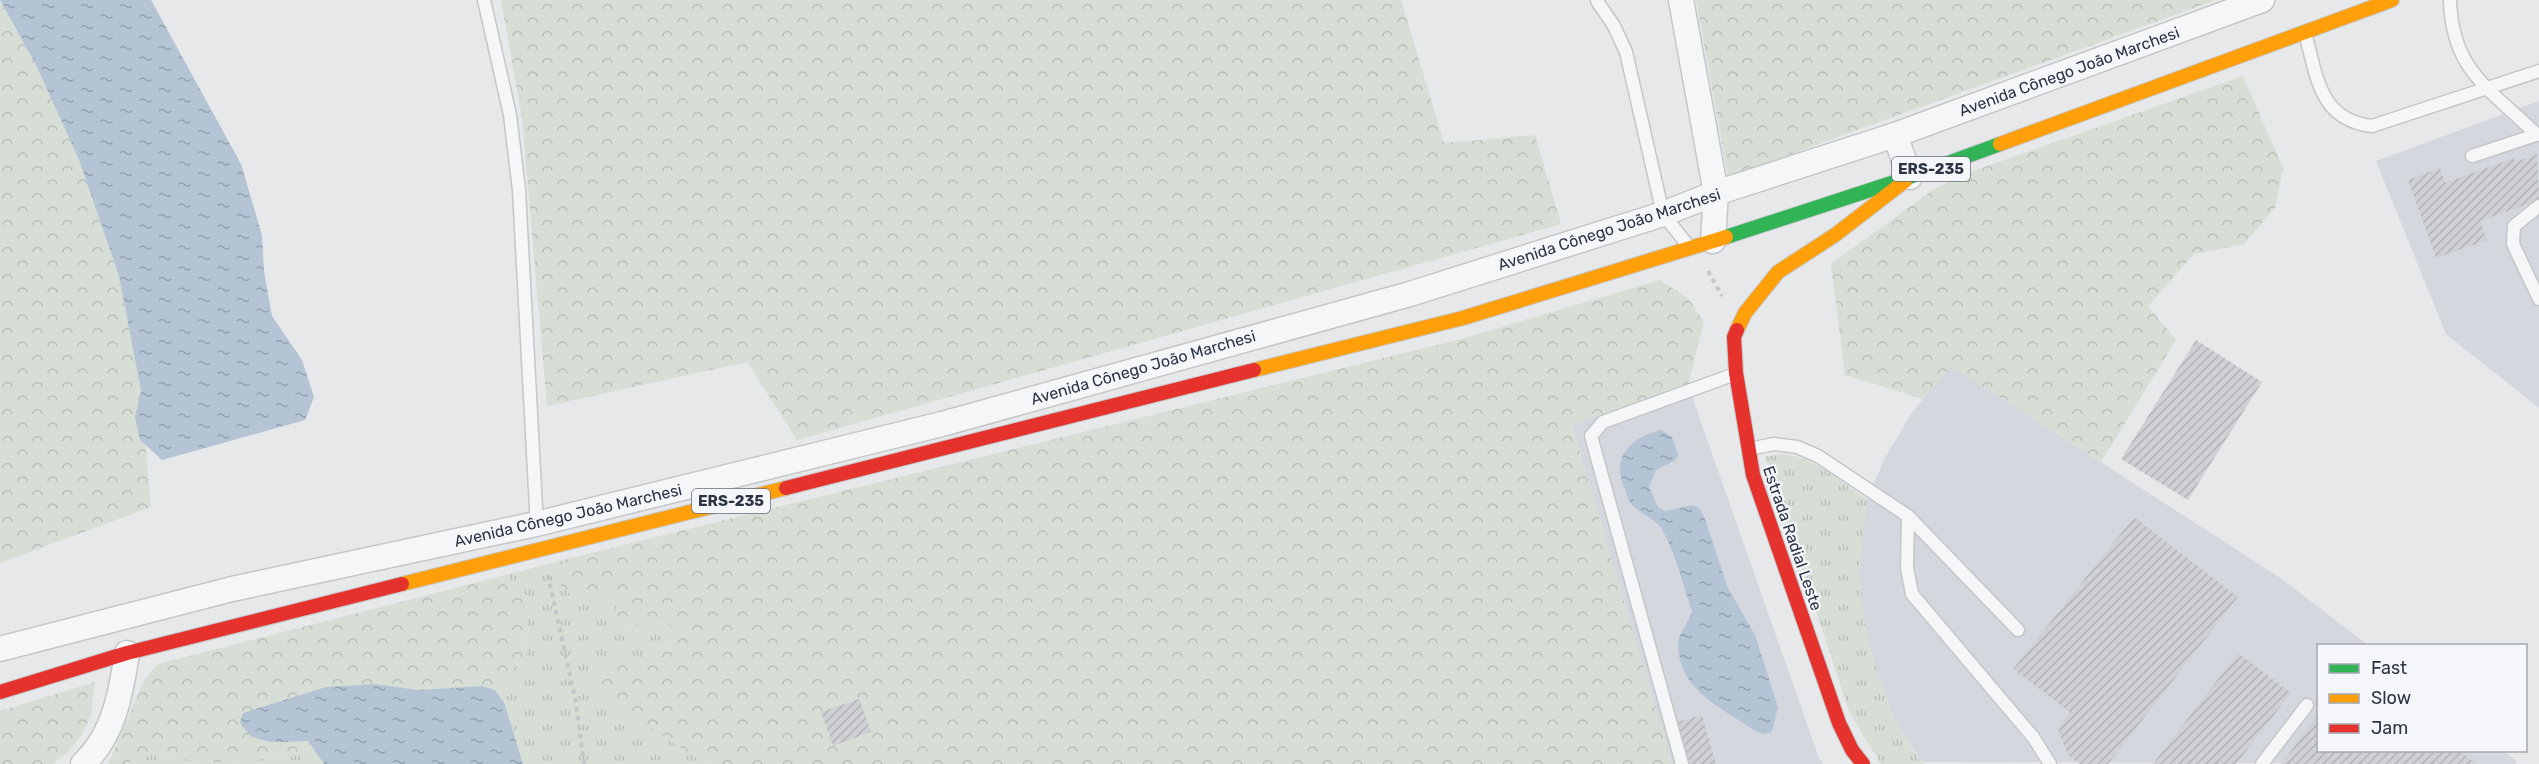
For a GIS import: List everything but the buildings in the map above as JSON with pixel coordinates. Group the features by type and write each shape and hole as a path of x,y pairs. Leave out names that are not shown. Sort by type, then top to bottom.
{"main road":[{"name":"ERS-235","path":"0,692 127,653 1452,321 1690,249 1910,177 2392,0"},
{"name":"Estrada Radial Leste","path":"1863,764 1852,750 1839,723 1753,475 1736,374 1734,337 1745,313 1760,291 1778,272 1835,235 1910,177"}],"street":[{"path":"1681,0 1716,193 1713,241"},
{"name":"Avenida Cônego João Marchesi","path":"0,649 232,589 536,524 942,424 1410,294 1663,214 1716,193 1895,135 2262,0"},
{"path":"1895,135 1910,177"},
{"path":"83,764 108,731 121,693 127,653"}],"lane":[{"path":"484,0 510,115 519,190 536,524 542,548"},
{"path":"1597,0 1614,26 1626,52 1663,214 1690,249"},
{"path":"2450,0 2451,20 2457,48 2468,69 2538,135 2472,156"},
{"path":"2304,31 2322,94 2335,111 2353,124 2372,126 2539,71"},
{"path":"2539,206 2514,226 2513,244 2539,298"},
{"path":"1682,764 1591,436 1595,428 1603,422 1736,374"},
{"path":"1749,449 1774,444 1797,447 1818,456 1908,516 2018,630"},
{"path":"1908,516 1907,568 1912,594 2033,737 2050,764"},
{"path":"2262,764 2307,705"}],"path":[{"path":"1690,249 1708,271 1724,299"},
{"path":"542,548 576,703 584,764"}],"shaded area":[{"path":"2539,101 2539,408 2446,334 2376,161"},
{"path":"1950,365 2279,577 2367,644 2317,644 2317,752 2504,752 2517,761 2515,764 1922,762 1895,721 1878,675 1863,621 1859,573 1864,506 1885,458 1911,414"},
{"path":"1688,385 1823,764 1672,764 1572,425"}],"green space":[{"path":"501,0 1401,0 1444,143 1535,135 1561,224 797,440 747,362 547,406 522,118"},
{"path":"1696,0 2216,0 1728,177"},
{"path":"0,1 37,67 79,160 119,276 141,391 151,507 0,563"},
{"path":"2243,76 2283,168 2275,208 2244,244 2194,254 2148,306 2176,340 2101,462 1951,366 1923,399 1845,375 1831,264 1934,189 1976,170"},
{"path":"1660,280 1689,299 1704,322 1688,385 1572,425 1672,764 706,764 595,692 587,674 662,649 673,628 663,623 625,627 615,618 617,597 571,595 559,583 563,560 1461,339"},
{"path":"1779,454 1791,455 1815,464 1867,500 1859,573 1865,624 1878,675 1895,721 1921,762 1926,764 1881,764 1850,714 1765,457"},
{"path":"563,560 617,597 625,627 663,623 673,628 662,649 588,674 706,764 523,764 504,702 495,690 526,655 528,597 506,575"},
{"path":"506,575 528,597 526,655 495,690 482,686 418,690 376,684 260,741 308,741 296,756 215,763 135,752 129,764 108,764 144,680 158,664"},
{"path":"95,682 91,714 82,735 66,754 53,764 0,764 0,711"},
{"path":"308,741 324,764 129,764 135,752 215,763 296,756"}],"water":[{"path":"0,0 151,0 241,164 262,235 264,271 272,316 302,360 314,397 305,420 162,460 140,440 135,417 141,391 119,276 79,160 37,67"},
{"path":"1661,430 1672,437 1678,454 1676,460 1656,470 1649,487 1658,507 1665,511 1692,505 1699,508 1705,519 1728,588 1755,635 1778,707 1772,732 1765,734 1757,732 1716,706 1693,685 1685,673 1678,642 1692,612 1682,580 1662,529 1630,503 1621,478 1620,467 1626,450 1641,438"},
{"path":"376,684 418,690 482,686 495,690 504,702 523,764 324,764 308,741 269,742 261,740 246,731 240,722 243,713 326,687"}],"traffic: fast":[{"path":"1726,237 1910,177 2000,144"}],"traffic: slow":[{"path":"2000,144 2392,0"},
{"path":"1737,330 1745,313 1778,272 1835,235 1905,181"},
{"path":"1254,370 1463,318 1726,237"},
{"path":"402,584 786,488"}],"traffic: jam":[{"path":"1737,330 1734,337 1736,373 1753,475 1839,723 1852,750 1863,764"},
{"path":"786,488 1254,370"},
{"path":"0,692 127,653 402,584"}]}
